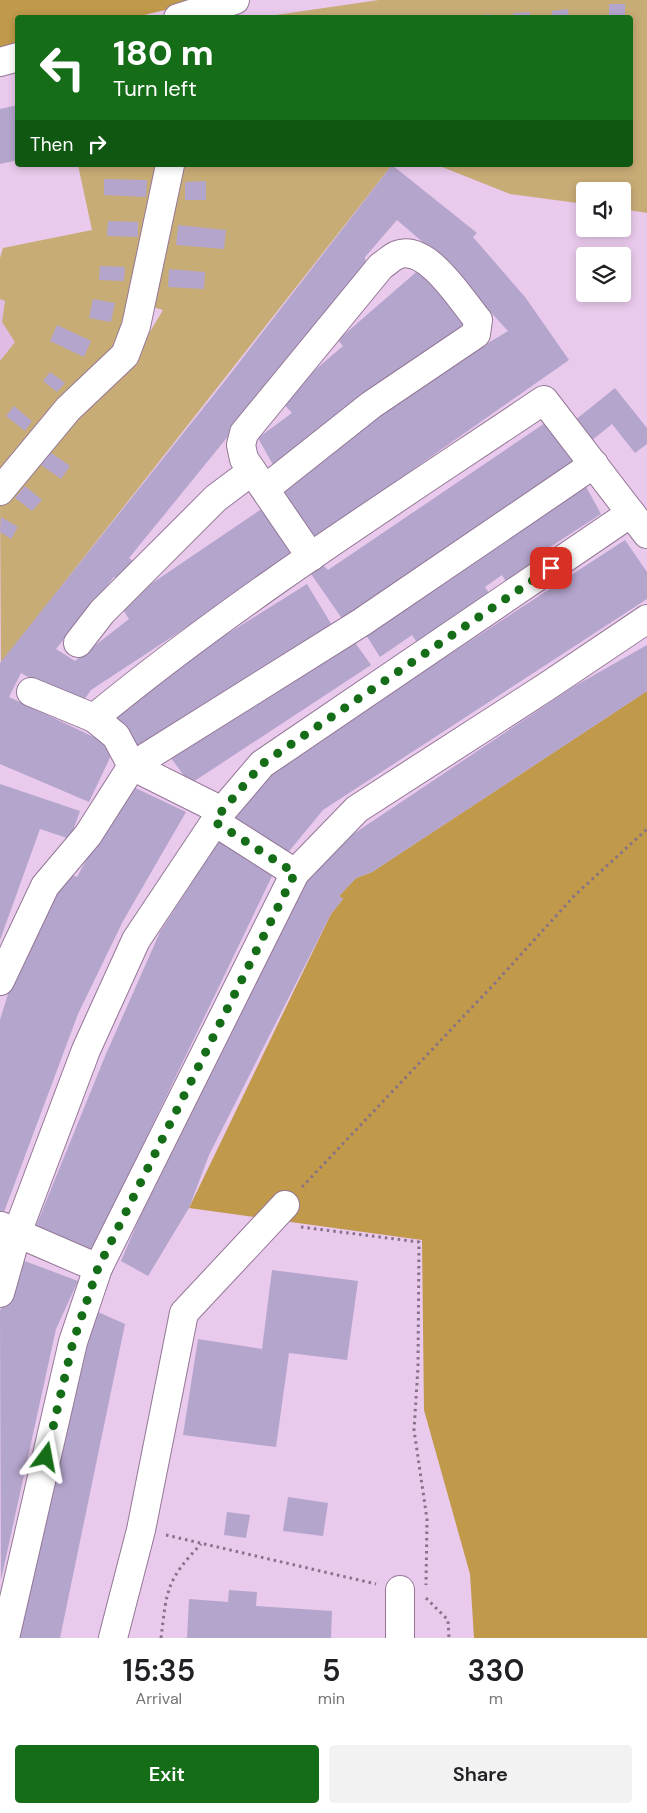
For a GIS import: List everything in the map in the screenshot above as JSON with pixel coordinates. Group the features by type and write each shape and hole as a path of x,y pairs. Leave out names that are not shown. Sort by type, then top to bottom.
{"street":[{"path":"188,15 235,0"},
{"path":"0,62 15,58"},
{"path":"0,491 68,409 125,355 136,326 170,167"},
{"path":"78,643 102,612 216,498 258,480 476,334 478,320 429,261 413,253 397,254 381,266 244,433 241,445 244,458 258,480 311,557"},
{"path":"0,1293 8,1229 136,940 219,816 262,764 639,524 544,400 311,557 156,667 94,718"},
{"path":"0,981 45,886 88,835 132,766 362,622 594,464"},
{"path":"5,1638 73,1342 98,1268 295,873 357,809 546,688 647,619"},
{"path":"31,692 94,718 116,736 132,766 219,816 295,873"},
{"path":"113,1638 142,1530 184,1313 277,1214"},
{"path":"8,1229 98,1268"},
{"path":"400,1590 400,1638"}],"path":[{"path":"277,1214 496,982 575,895 647,829"},
{"path":"277,1214 419,1242 418,1367 414,1430 427,1519 426,1598"},
{"path":"142,1530 400,1590 426,1598 448,1620 449,1638"},
{"path":"161,1638 167,1589 178,1568 202,1544"}],"shaded area":[{"path":"0,0 206,0 144,15 15,15 15,47 0,51"},
{"path":"379,0 647,0 647,213 631,210 631,182 576,182 576,203 510,194 442,167 633,167 633,15 276,15"},
{"path":"78,167 163,167 138,284 107,368 0,474 0,361 15,342 2,322 5,301 0,299 0,258 3,248 92,230"},
{"path":"177,167 390,167 1,663 0,499 142,345 163,310 149,306"},
{"path":"0,299 5,301 2,322 16,342 0,361"},
{"path":"647,691 647,1638 474,1638 470,1574 424,1410 422,1240 189,1208 331,914 343,899 339,896 356,878 372,872"}],"building":[{"path":"609,4 625,4 625,15 609,15"},
{"path":"568,9 569,15 552,15 552,11"},
{"path":"530,12 530,15 513,15 513,13"},
{"path":"15,106 15,161 0,164 0,109"},
{"path":"390,167 394,167 477,233 473,237 525,297 569,360 308,543 275,496 374,412 508,331 439,256 397,220 365,257 366,267 129,558 136,563 121,582 114,577 56,649 75,661 129,619 120,605 263,508 295,556 91,690 80,706 21,673 9,697 115,747 89,802 0,764 0,663 224,382"},
{"path":"104,179 147,180 146,197 104,195"},
{"path":"206,181 206,200 185,200 185,182"},
{"path":"108,221 138,222 138,237 107,236"},
{"path":"178,225 226,230 224,249 176,245"},
{"path":"100,266 125,267 124,281 99,280"},
{"path":"422,267 466,322 276,470 258,438 292,413 280,400 343,346 338,340"},
{"path":"169,269 205,272 204,289 168,287"},
{"path":"93,299 115,303 111,322 89,318"},
{"path":"57,325 91,341 84,357 50,341"},
{"path":"50,372 65,383 57,392 43,381"},
{"path":"615,388 647,428 647,444 635,453 612,424 591,441 574,421"},
{"path":"14,406 32,421 25,431 6,416"},
{"path":"551,419 580,463 343,620 311,574 323,565 328,570"},
{"path":"50,452 70,466 61,479 41,465"},
{"path":"584,483 601,514 533,558 538,567 508,585 502,575 485,587 494,601 420,647 412,635 380,657 366,635"},
{"path":"25,486 42,500 32,511 15,498"},
{"path":"1,517 18,527 11,539 0,532"},
{"path":"625,540 647,572 647,599 323,810 281,861 226,827 258,779"},
{"path":"307,584 333,627 140,754 113,713 165,673"},
{"path":"351,637 371,665 190,784 171,758"},
{"path":"647,645 647,691 372,872 356,878 339,896 343,899 331,914 209,1155 189,1208 148,1276 121,1261 157,1177 298,892 331,849 573,687"},
{"path":"0,784 80,811 70,839 40,829 0,940"},
{"path":"127,784 186,812 123,921 78,1014 4,1212 0,1211 0,1020 22,948 64,871 77,877"},
{"path":"219,841 273,874 92,1251 36,1226 106,1054 160,932"},
{"path":"22,1260 78,1281 56,1329 1,1580 0,1311"},
{"path":"272,1270 358,1281 347,1360 289,1353 276,1447 183,1435 198,1339 262,1349"},
{"path":"98,1312 125,1324 60,1638 16,1638 80,1356"},
{"path":"288,1497 328,1503 323,1536 283,1531"},
{"path":"227,1512 250,1515 246,1538 224,1535"},
{"path":"229,1590 257,1592 256,1606 332,1611 331,1638 187,1638 189,1599 228,1602"}],"route":[{"path":"46,1457 73,1342 98,1268 295,873 215,822 262,764 551,568"}]}
